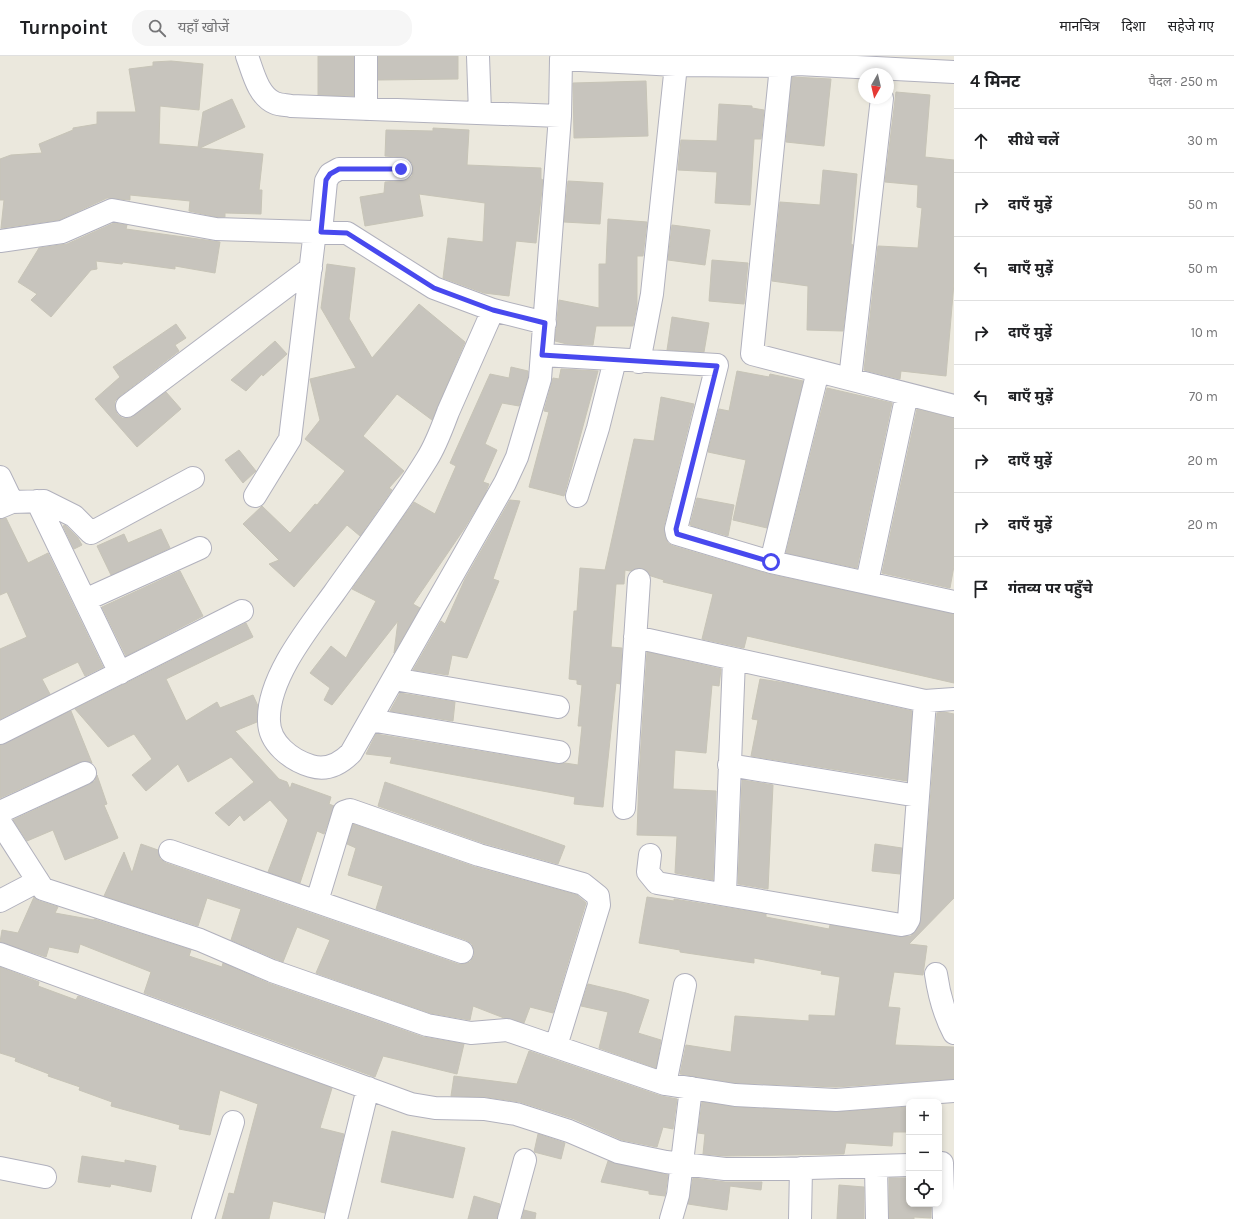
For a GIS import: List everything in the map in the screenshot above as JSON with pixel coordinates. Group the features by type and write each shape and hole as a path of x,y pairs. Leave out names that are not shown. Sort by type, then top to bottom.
{"street":[{"path":"248,56 255,81 266,97 275,103 291,106 560,116"},
{"path":"366,56 366,109"},
{"path":"478,56 480,113"},
{"path":"493,310 428,458 303,637 280,674 271,701 268,721 274,739 287,755 300,763 322,768 342,763 351,753 505,482 517,457 540,378 560,116 561,59 676,65 700,60 792,62 858,69"},
{"path":"792,62 752,354 954,406"},
{"path":"639,362 652,294 676,65"},
{"path":"894,71 943,66"},
{"path":"850,379 881,104"},
{"path":"255,496 290,439 311,268 326,180 330,174 339,169 401,169"},
{"path":"0,241 62,232 112,210 216,229 347,233 434,288 493,310 545,323"},
{"path":"127,406 311,268"},
{"path":"542,355 717,366 676,529 677,534 771,562 954,602"},
{"path":"577,496 598,428 615,360"},
{"path":"771,562 818,371"},
{"path":"867,582 908,394"},
{"path":"0,477 6,504 44,501 74,516 91,533 193,478"},
{"path":"37,501 120,673"},
{"path":"85,600 200,548"},
{"path":"624,808 639,580"},
{"path":"0,733 242,611"},
{"path":"635,637 925,701 954,699"},
{"path":"725,894 734,658"},
{"path":"394,679 558,707"},
{"path":"650,855 648,872 657,883 901,925 906,924 909,919 925,701"},
{"path":"370,720 560,752"},
{"path":"729,765 918,796"},
{"path":"0,812 85,773"},
{"path":"317,901 344,812 350,810 479,856 583,884 598,896 599,905 556,1046"},
{"path":"0,822 43,889 200,940 272,971 427,1025 471,1033 507,1030 665,1084 735,1095 836,1100 954,1091"},
{"path":"170,851 462,952"},
{"path":"0,901 38,881"},
{"path":"0,954 419,1106 456,1110 484,1109 516,1114 570,1131 618,1152 681,1164 725,1169 906,1165"},
{"path":"936,974 939,994 947,1021 954,1033"},
{"path":"665,1084 685,985"},
{"path":"336,1219 368,1088"},
{"path":"671,1219 678,1195 691,1088"},
{"path":"203,1219 233,1122"},
{"path":"509,1219 525,1160"},
{"path":"944,1219 945,1162"},
{"path":"876,1167 877,1219"},
{"path":"0,1168 45,1177"},
{"path":"800,1219 801,1168"}],"building":[{"path":"318,56 354,56 354,96 318,95"},
{"path":"378,56 458,56 458,79 378,80"},
{"path":"171,61 203,64 199,110 160,106 159,144 198,147 203,112 232,99 245,127 200,148 263,154 259,190 262,190 261,214 225,213 225,217 217,217 189,211 190,201 130,195 130,200 107,198 59,220 1,228 4,200 0,200 0,159 11,155 42,153 39,144 73,130 73,128 97,124 97,112 136,112 129,69 153,66 153,62"},
{"path":"792,77 831,79 824,146 786,142"},
{"path":"646,81 648,136 574,138 573,83"},
{"path":"896,92 930,95 925,157 954,160 954,283 946,376 901,371 900,379 864,370 878,246 918,248 922,208 917,207 918,185 885,182"},
{"path":"719,104 752,106 752,108 764,110 761,139 754,139 750,205 715,203 717,172 678,170 681,140 717,141"},
{"path":"433,128 469,130 467,165 541,168 541,179 543,180 536,243 516,241 509,296 484,293 443,278 448,238 483,242 485,203 419,194 423,216 365,226 360,197 384,193 385,182 407,180 412,176 412,163 407,158 385,156 386,130 433,131"},
{"path":"823,170 857,174 851,244 853,245 843,331 807,330 808,286 772,281 780,202 820,205"},
{"path":"568,181 603,183 600,224 564,222"},
{"path":"608,219 647,222 643,256 637,256 637,306 633,326 596,326 593,345 567,344 555,341 559,300 599,308 599,264 606,264"},
{"path":"114,223 127,225 126,229 220,242 215,273 175,266 175,269 123,262 122,264 96,261 97,269 91,270 51,317 31,300 37,294 18,282 39,248 67,244"},
{"path":"672,225 710,230 705,265 668,260"},
{"path":"712,260 748,263 744,304 709,301"},
{"path":"327,264 355,268 349,319 372,358 419,304 465,342 432,420 397,394 363,436 404,471 389,488 392,490 360,536 347,525 294,587 269,564 279,560 243,524 262,506 290,533 315,504 317,505 345,471 305,439 320,420 310,379 356,368 321,308"},
{"path":"672,317 709,323 704,352 667,350"},
{"path":"176,324 186,338 175,345 179,351 115,401 117,414 122,418 129,418 166,392 181,409 137,447 95,399 120,377 113,367"},
{"path":"275,341 287,354 263,376 262,374 246,391 231,380"},
{"path":"511,367 528,371 528,377 519,406 502,403 485,444 497,450 483,482 489,484 485,494 464,529 413,604 420,608 394,653 398,621 332,705 324,700 330,688 310,673 331,646 346,658 376,601 352,589 414,502 435,514 456,466 450,463 490,374 509,378"},
{"path":"561,369 598,371 564,496 529,487 549,412 544,411 553,378 559,379"},
{"path":"737,371 769,377 770,374 803,381 767,528 733,520 746,460 708,452 719,409 729,411"},
{"path":"827,388 892,403 857,568 786,553"},
{"path":"661,397 694,404 664,526 665,536 668,543 673,546 768,574 954,614 954,683 747,636 744,648 702,639 713,594 663,582 664,580 651,576 646,570 639,568 630,571 625,570 624,584 616,584 611,647 622,648 620,684 616,683 603,807 574,804 575,797 390,763 392,757 366,754 376,734 557,764 565,763 578,765 582,726 578,726 582,685 577,684 577,680 569,679 574,611 577,611 580,568 605,570 634,439 654,441"},
{"path":"917,409 954,418 954,566 950,588 882,573"},
{"path":"239,450 256,471 243,483 225,460"},
{"path":"697,498 734,505 728,536 690,525"},
{"path":"510,500 520,501 493,579 499,581 467,658 452,655 448,675 413,670 441,621 445,624 465,579"},
{"path":"6,518 28,563 48,553 103,667 85,676 78,662 42,679 50,694 0,719 0,649 27,637 7,592 0,595 0,519"},
{"path":"65,525 78,538 82,545 74,549 63,526"},
{"path":"161,529 170,548 111,575 97,546 124,534 128,543"},
{"path":"180,571 203,616 126,656 102,607"},
{"path":"246,623 253,637 166,679 186,721 217,702 220,708 253,695 258,706 257,722 235,731 279,779 287,782 290,789 292,783 331,797 329,804 334,806 324,834 317,831 300,883 268,872 288,820 270,800 244,821 240,815 229,826 215,813 254,782 231,757 188,782 178,764 146,791 132,775 152,759 134,734 108,747 75,709"},
{"path":"647,652 721,669 719,686 712,685 706,753 675,750 673,789 716,791 713,880 675,873 677,836 637,835 639,776"},
{"path":"760,679 786,683 912,711 907,781 751,756 758,720 752,719"},
{"path":"400,693 455,702 453,721 390,711"},
{"path":"71,711 92,763 86,761 80,762 0,798 0,745"},
{"path":"944,712 954,714 954,898 909,944 927,946 923,975 894,972 888,1007 900,1008 895,1045 954,1047 954,1079 836,1087 736,1083 680,1074 686,1045 731,1052 735,1016 809,1021 809,1015 835,1016 840,977 821,974 822,971 754,958 754,963 680,952 680,950 639,943 647,897 674,901 674,899 766,914 766,917 829,929 830,925 899,937 911,936 921,920 937,713"},
{"path":"97,775 107,804 104,805 118,838 65,860 53,830 27,841 13,820 90,784 95,781"},
{"path":"742,780 773,785 768,889 738,884"},
{"path":"385,782 565,846 558,864 483,843 378,806"},
{"path":"353,824 475,867 577,895 586,903 553,1013 530,1007 524,1023 504,1018 473,1006 470,1020 430,1013 316,973 330,940 297,927 283,962 231,940 241,909 207,898 198,926 104,896 124,852 132,873 141,844 158,850 160,859 166,863 458,964 470,962 474,956 474,950 472,944 466,940 376,909 383,886 348,875 356,848 347,844"},
{"path":"875,844 902,848 900,874 872,871"},
{"path":"34,897 39,901 58,907 55,913 94,919 191,950 189,956 222,967 223,963 268,983 423,1037 464,1044 457,1074 383,1056 375,1077 144,993 151,972 80,944 78,953 49,947 46,957 0,942 2,930 18,933"},
{"path":"0,967 39,982 38,986 76,1000 78,996 332,1088 320,1128 344,1134 325,1213 273,1201 269,1219 222,1219 229,1193 234,1194 258,1104 220,1090 210,1135 179,1129 180,1125 111,1106 112,1102 79,1090 80,1087 48,1076 49,1074 15,1061 16,1058 0,1053"},
{"path":"588,984 649,1000 638,1033 661,1040 656,1068 599,1048 608,1012 581,1006"},
{"path":"529,1051 661,1096 677,1099 673,1129 663,1127 657,1147 622,1140 574,1119 520,1102 486,1097 451,1096 454,1076 517,1084"},
{"path":"702,1102 734,1107 835,1112 906,1107 906,1132 893,1132 892,1146 846,1143 844,1154 726,1156 703,1154 705,1134 698,1133"},
{"path":"392,1131 465,1148 453,1198 381,1182"},
{"path":"538,1134 565,1143 561,1159 534,1152"},
{"path":"82,1156 125,1163 125,1160 156,1166 151,1192 111,1184 110,1187 78,1182"},
{"path":"608,1161 668,1175 665,1196 649,1194 649,1191 601,1182"},
{"path":"693,1178 725,1182 762,1182 761,1190 730,1186 727,1210 688,1204"},
{"path":"889,1178 906,1178 906,1207 931,1207 931,1218 914,1217 914,1219 889,1219"},
{"path":"839,1185 864,1187 864,1219 837,1219"},
{"path":"474,1196 500,1204 497,1219 468,1219"},
{"path":"524,1210 536,1213 535,1219 522,1219"}],"route":[{"path":"401,169 339,169 330,174 326,180 321,232 347,233 434,288 493,310 545,323 542,355 717,366 676,529 677,534 771,562"}]}
